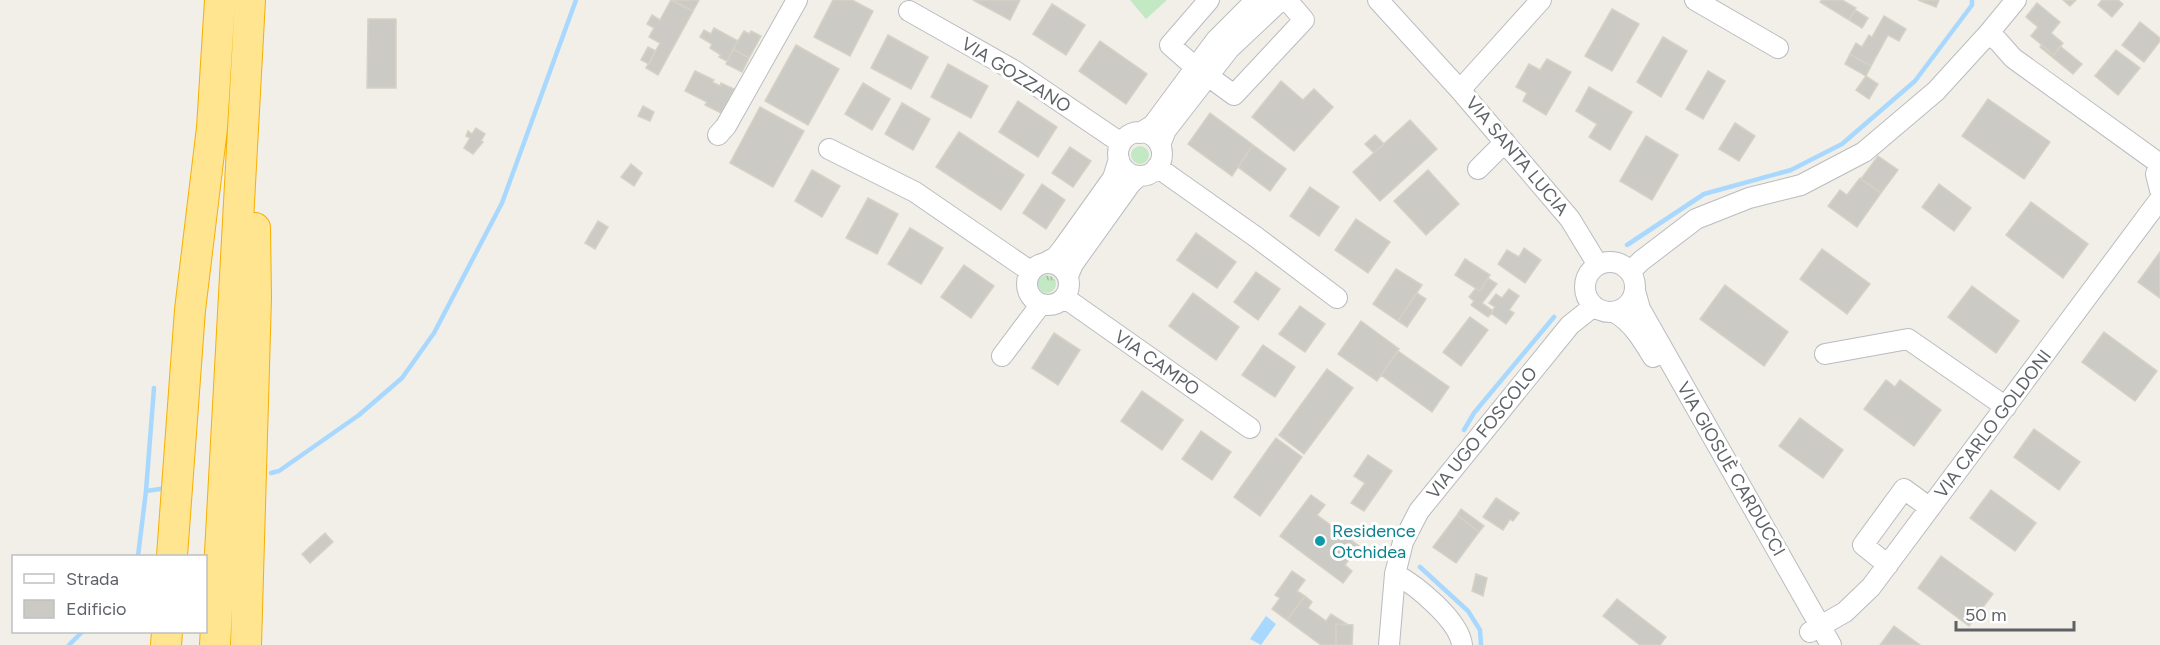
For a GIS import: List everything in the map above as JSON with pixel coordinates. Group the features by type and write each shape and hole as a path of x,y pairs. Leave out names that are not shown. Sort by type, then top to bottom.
{"highway":[{"path":"172,555 190,310 212,128 220,0"},
{"path":"205,555 215,343 226,0"},
{"path":"216,645 251,0"},
{"path":"246,645 256,297 251,0"}],"street":[{"path":"718,135 726,126 797,0"},
{"path":"1209,0 1170,45 1234,95 1304,20 1287,0"},
{"path":"1256,0 1216,40 1202,71 1166,130 1160,145 1161,157 1157,167 1152,172 1138,176 1131,183 1073,264 1068,276 1069,287 1065,298 1052,305 1041,304 1032,299 1026,285 1038,267 1056,257 1107,187 1116,172 1120,151 1126,138 1153,125 1202,71 1281,0"},
{"path":"1378,0 1460,90"},
{"name":"VIA SANTA LUCIA","path":"1541,0 1460,90 1570,219 1598,265"},
{"path":"1695,0 1778,48"},
{"path":"1630,272 1696,219 1749,198 1801,185 1864,152 1936,91 2016,0"},
{"name":"VIA GOZZANO","path":"909,11 1015,70 1120,151"},
{"path":"1988,34 1998,41 2013,58 2160,164 2156,174 2160,190"},
{"path":"1140,133 1151,136 1160,145"},
{"path":"1478,169 1504,142"},
{"path":"829,149 915,192 1038,267 1059,265 1068,276"},
{"path":"1120,151 1128,172 1138,176"},
{"path":"1157,167 1256,237 1336,298"},
{"name":"VIA CARLO GOLDONI","path":"1816,635 1871,587 2160,200"},
{"path":"1605,262 1619,263 1630,272 1634,278 1635,291 1628,305 1614,312 1607,312 1594,306 1586,292 1585,285 1587,277 1598,265 1605,262"},
{"name":"VIA GIOSUÈ CARDUCCI","path":"1635,291 1640,309 1816,635"},
{"name":"VIA CAMPO","path":"1065,298 1250,428"},
{"path":"1002,356 1041,304"},
{"name":"VIA UGO FOSCOLO","path":"1389,645 1395,574 1403,542 1419,511 1570,325 1594,306"},
{"name":"VIA GIOSUÈ CARDUCCI","path":"1614,312 1624,318 1640,336 1816,635 1831,645"},
{"path":"1825,354 1908,339 2006,406"},
{"path":"1888,565 1863,545 1904,489 1930,508"},
{"path":"1395,574 1408,581 1451,621 1462,645"}],"green space":[{"path":"1130,0 1167,0 1146,19"},
{"path":"1140,146 1146,149 1149,155 1146,161 1140,164 1134,161 1131,155 1134,149"},
{"path":"1043,275 1051,275 1056,280 1054,291 1043,293 1038,288 1038,280"}],"water":[{"path":"1266,616 1276,624 1261,645 1250,639"}],"building":[{"path":"671,0 693,11 658,75 646,68 660,43 649,37 654,28 647,24 652,15 660,20"},
{"path":"672,0 699,0 693,11"},
{"path":"833,0 852,0 873,11 850,56 814,37"},
{"path":"973,0 1020,0 1010,20"},
{"path":"1822,0 1842,0 1856,8 1849,20 1820,2"},
{"path":"1918,0 1939,0 1936,7"},
{"path":"2063,0 2076,0 2070,6"},
{"path":"2102,0 2118,0 2123,4 2112,17 2098,5"},
{"path":"2037,3 2060,22 2051,33 2063,43 2054,55 2031,36 2038,27 2026,17"},
{"path":"1052,4 1085,25 1066,55 1033,34"},
{"path":"1612,9 1639,24 1612,71 1585,56"},
{"path":"1855,10 1868,18 1862,28 1849,20"},
{"path":"1884,16 1906,29 1899,41 1888,35 1871,66 1850,54 1856,43 1862,47 1869,35 1872,37"},
{"path":"368,19 396,19 396,88 367,88"},
{"path":"2140,22 2160,38 2144,62 2122,45"},
{"path":"714,28 738,41 727,61 710,48 712,44 700,37 704,30 711,34"},
{"path":"744,31 749,34 751,31 761,36 749,58 733,49"},
{"path":"888,35 928,57 911,89 871,68"},
{"path":"1663,37 1687,51 1661,97 1637,82"},
{"path":"1100,41 1147,74 1126,104 1079,71"},
{"path":"796,45 839,69 808,125 765,101"},
{"path":"2042,45 2054,55 2060,46 2082,64 2073,74 2040,47"},
{"path":"648,47 656,51 649,64 641,60"},
{"path":"733,49 749,58 742,72 726,64"},
{"path":"2116,50 2140,68 2118,95 2095,76"},
{"path":"1850,54 1871,66 1866,76 1845,64"},
{"path":"1547,59 1571,72 1546,115 1523,101 1527,93 1516,87 1529,64 1540,70"},
{"path":"948,64 988,86 971,118 931,97"},
{"path":"695,71 714,80 712,82 720,86 721,83 734,89 721,113 705,105 707,102 685,91"},
{"path":"1708,71 1725,81 1703,119 1686,109"},
{"path":"1866,76 1878,84 1869,99 1856,90"},
{"path":"1281,81 1303,100 1314,89 1333,107 1294,151 1252,117"},
{"path":"863,83 890,99 872,130 845,114"},
{"path":"1589,87 1632,112 1610,150 1589,137 1597,124 1576,111"},
{"path":"1988,99 2050,142 2024,179 1962,136"},
{"path":"1018,101 1057,127 1038,157 999,132"},
{"path":"902,103 930,119 913,150 885,134"},
{"path":"643,106 654,112 650,121 638,116"},
{"path":"760,107 804,131 773,187 730,163"},
{"path":"1210,113 1253,145 1232,176 1188,144"},
{"path":"1410,120 1437,149 1380,201 1353,172"},
{"path":"1735,123 1755,136 1739,161 1719,149"},
{"path":"476,128 485,134 481,141 483,142 473,154 464,148 470,138 466,136 468,131 472,134"},
{"path":"959,132 1024,175 1001,210 936,167"},
{"path":"1375,135 1384,144 1374,153 1365,144"},
{"path":"1646,136 1678,155 1652,200 1620,181"},
{"path":"1253,145 1286,169 1270,191 1238,167"},
{"path":"1070,147 1091,161 1073,187 1052,173"},
{"path":"1878,156 1898,170 1881,193 1861,179"},
{"path":"631,164 642,173 634,186 621,177"},
{"path":"812,170 840,186 822,217 795,201"},
{"path":"1428,170 1459,204 1426,235 1394,201"},
{"path":"1860,178 1881,193 1857,227 1828,206 1840,190 1847,195"},
{"path":"1042,184 1065,200 1046,229 1023,213"},
{"path":"1939,184 1971,208 1954,231 1922,207"},
{"path":"1310,187 1339,207 1319,236 1290,216"},
{"path":"868,198 898,214 877,254 846,238"},
{"path":"2031,202 2088,244 2063,278 2006,235"},
{"path":"1356,219 1390,242 1368,273 1335,250"},
{"path":"598,221 608,227 595,249 585,243"},
{"path":"910,228 943,248 921,284 888,264"},
{"path":"1196,233 1236,262 1217,288 1177,260"},
{"path":"1524,248 1541,260 1525,283 1498,264 1507,250 1519,257"},
{"path":"1822,249 1870,284 1847,314 1800,279"},
{"path":"2160,252 2160,298 2138,282"},
{"path":"1465,259 1490,275 1480,291 1455,275"},
{"path":"964,265 994,286 971,318 941,297"},
{"path":"1396,269 1422,285 1398,321 1373,304"},
{"path":"1256,272 1280,289 1258,320 1234,302"},
{"path":"1488,278 1497,284 1482,303 1493,311 1488,317 1471,305 1474,301 1469,297 1476,288 1480,291"},
{"path":"1725,285 1788,332 1764,366 1700,319"},
{"path":"1972,286 2019,321 1996,353 1948,317"},
{"path":"1509,289 1519,296 1509,310 1514,313 1506,324 1491,313 1495,307 1489,303 1496,294 1502,298"},
{"path":"1193,293 1239,327 1216,360 1169,326"},
{"path":"1417,293 1426,299 1407,327 1398,321"},
{"path":"1300,306 1325,324 1305,352 1279,334"},
{"path":"1470,317 1488,330 1461,366 1443,352"},
{"path":"1361,321 1399,349 1377,381 1338,354"},
{"path":"2104,332 2157,371 2135,401 2082,362"},
{"path":"1054,333 1080,350 1058,385 1032,368"},
{"path":"1263,345 1295,367 1275,397 1242,375"},
{"path":"1398,351 1449,387 1432,412 1381,375"},
{"path":"1327,369 1353,388 1304,454 1279,435"},
{"path":"1886,380 1895,387 1900,380 1941,410 1914,446 1864,409"},
{"path":"1142,391 1183,420 1162,450 1121,421"},
{"path":"1800,418 1843,450 1823,478 1779,446"},
{"path":"2034,429 2080,462 2059,490 2014,457"},
{"path":"1201,431 1231,452 1212,480 1182,459"},
{"path":"1276,438 1302,457 1260,516 1234,497"},
{"path":"1368,455 1392,471 1364,511 1351,503 1365,483 1354,476"},
{"path":"1991,490 2036,523 2015,551 1970,518"},
{"name":"Residence Otchidea","path":"1311,495 1325,505 1317,515 1359,546 1345,565 1352,571 1343,583 1280,536"},
{"path":"1496,498 1519,513 1513,521 1510,519 1503,530 1483,517"},
{"path":"1461,509 1484,526 1479,532 1457,515"},
{"path":"1457,515 1479,532 1456,563 1433,547"},
{"path":"325,533 333,542 310,563 302,554"},
{"path":"1941,556 1993,594 1969,626 1918,588"},
{"path":"1292,571 1305,580 1297,591 1305,596 1287,620 1272,609 1280,598 1275,595"},
{"path":"1476,574 1487,578 1483,596 1472,591"},
{"path":"1305,596 1312,602 1308,608 1326,621 1331,614 1348,625 1336,624 1336,645 1321,645 1287,620"},
{"path":"1617,599 1666,637 1660,645 1640,645 1603,616"},
{"path":"1336,624 1353,625 1352,645 1336,645"},
{"path":"1894,626 1920,645 1880,645"}],"waterway":[{"path":"271,473 279,471 359,415 402,378 434,333 502,203 576,0"},
{"path":"1627,245 1704,194 1791,170 1842,144 1915,81 1972,5 1972,0"},
{"path":"1464,430 1474,413 1554,317"},
{"path":"138,555 154,388"},
{"path":"146,491 167,488"},
{"path":"1420,567 1468,611 1480,630 1481,645"},
{"path":"69,645 81,633"}],"place":[{"name":"Residence Otchidea","path":"1320,541"}]}
